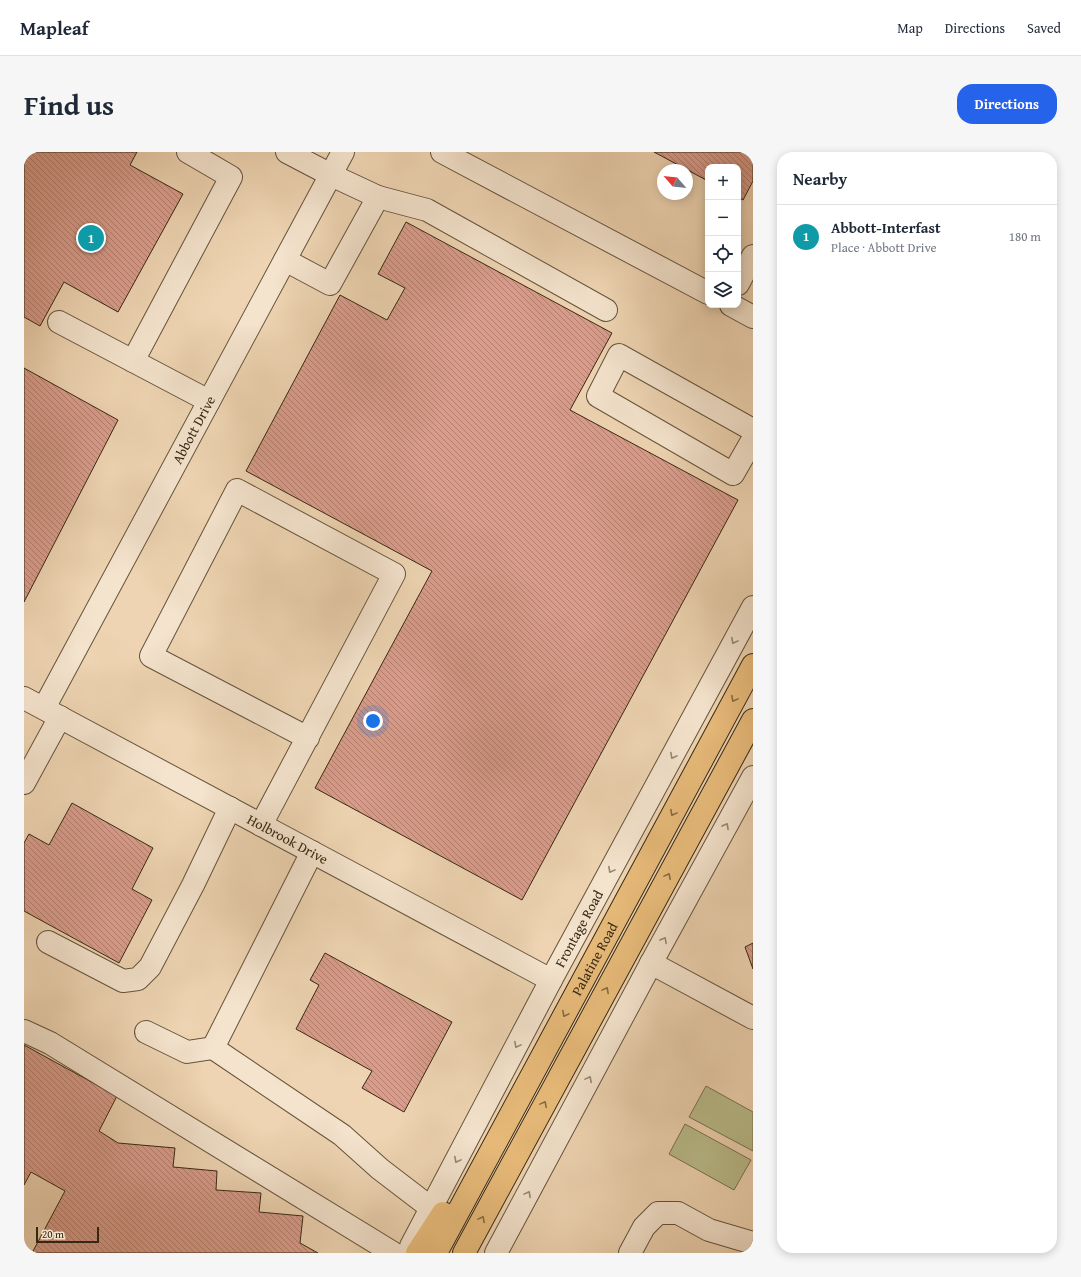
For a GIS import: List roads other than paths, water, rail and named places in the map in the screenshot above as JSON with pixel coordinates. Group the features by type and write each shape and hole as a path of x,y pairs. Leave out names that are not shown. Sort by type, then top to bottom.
{"highway":[{"name":"Palatine Road","path":"436,1253 753,665"},
{"name":"Palatine Road","path":"464,1253 753,720"},
{"path":"417,1253 518,1100"}],"street":[{"path":"133,361 231,177 188,152"},
{"path":"287,152 378,197 427,210 606,310"},
{"name":"Abbott Drive","path":"24,783 52,712 209,401 343,152"},
{"path":"442,152 705,291"},
{"path":"285,260 330,284 378,197"},
{"path":"741,278 753,256"},
{"path":"736,308 753,317"},
{"path":"59,322 209,401"},
{"path":"753,430 619,355 598,396 734,474 753,440"},
{"path":"261,825 308,738 394,574 237,490 151,656 308,738"},
{"name":"Frontage Road","path":"408,1253 551,980 753,607"},
{"name":"Holbrook Drive","path":"24,698 551,980"},
{"path":"496,1253 651,963 753,777"},
{"path":"48,942 123,981 138,979 150,967 193,885 230,808"},
{"path":"213,1048 312,852"},
{"path":"651,963 753,1018"},
{"path":"24,1031 50,1043 393,1253"},
{"path":"146,1032 187,1052 213,1048 342,1135 380,1169 431,1208"},
{"path":"630,1253 644,1227 658,1213 678,1213 709,1230 753,1243"}],"place":[{"name":"Abbott-Interfast","path":"91,238"}]}
